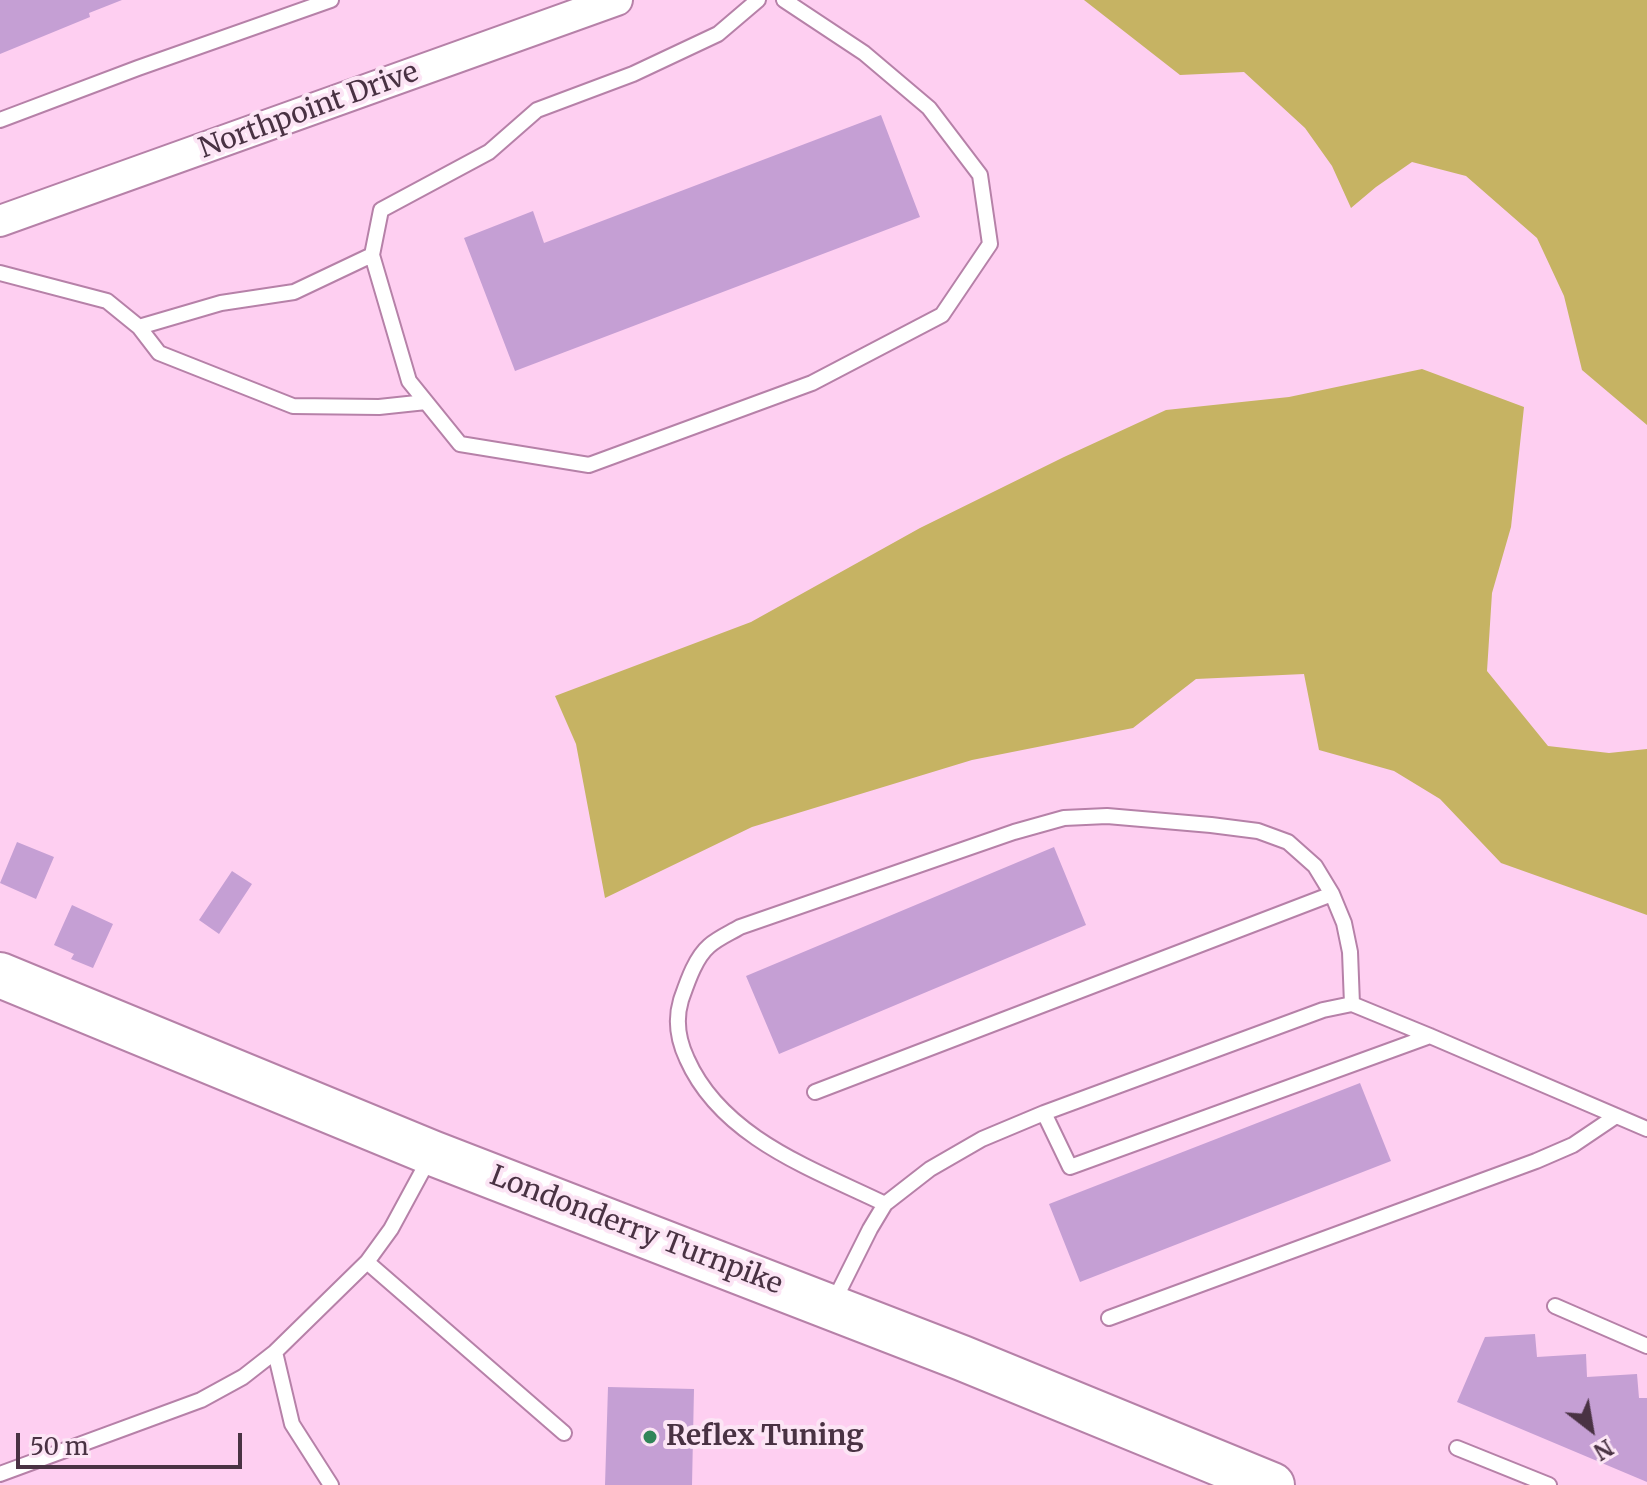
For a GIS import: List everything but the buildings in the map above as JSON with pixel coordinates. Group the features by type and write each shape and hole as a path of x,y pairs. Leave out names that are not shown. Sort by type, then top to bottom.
{"main road":[{"name":"Londonderry Turnpike","path":"0,975 432,1153 962,1358 1272,1485"}],"street":[{"name":"Northpoint Drive","path":"0,221 610,1"}],"lane":[{"path":"0,120 331,0"},
{"path":"758,0 718,34 633,74 537,110 489,152 381,210 372,255 409,381 460,444 589,465 812,383 942,315 990,244 980,175 929,108 864,53 784,0"},
{"path":"139,327 221,303 294,292 372,255"},
{"path":"0,273 107,301 139,327 159,353 293,406 379,407 426,402"},
{"path":"885,1204 779,1152 717,1106 695,1078 680,1044 677,1013 688,977 708,947 740,927 1014,832 1064,818 1107,816 1258,831 1288,842 1315,866 1332,894 1344,923 1350,952 1352,1004"},
{"path":"815,1092 1332,894"},
{"path":"831,1307 885,1204 930,1169 982,1139 1044,1113 1323,1010 1352,1004 1647,1129"},
{"path":"1044,1113 1070,1167 1430,1036"},
{"path":"1109,1318 1536,1161 1573,1145 1616,1116"},
{"path":"0,1474 201,1400 243,1377 275,1352 367,1262 391,1229 432,1153"},
{"path":"367,1262 564,1433"},
{"path":"1555,1306 1647,1346"},
{"path":"275,1352 292,1424 331,1485"},
{"path":"1457,1448 1549,1485"}],"shaded area":[{"path":"1084,0 1647,0 1647,425 1582,370 1564,296 1537,238 1466,176 1412,162 1351,208 1332,166 1305,128 1244,72 1180,75"},
{"path":"1422,369 1524,407 1511,527 1492,593 1487,671 1548,746 1609,753 1647,749 1647,915 1501,863 1440,799 1394,771 1319,750 1304,674 1196,679 1133,728 972,760 752,827 605,898 576,744 555,696 751,622 920,528 1166,410 1289,397"}],"place":[{"name":"Reflex Tuning","path":"650,1437"}]}
